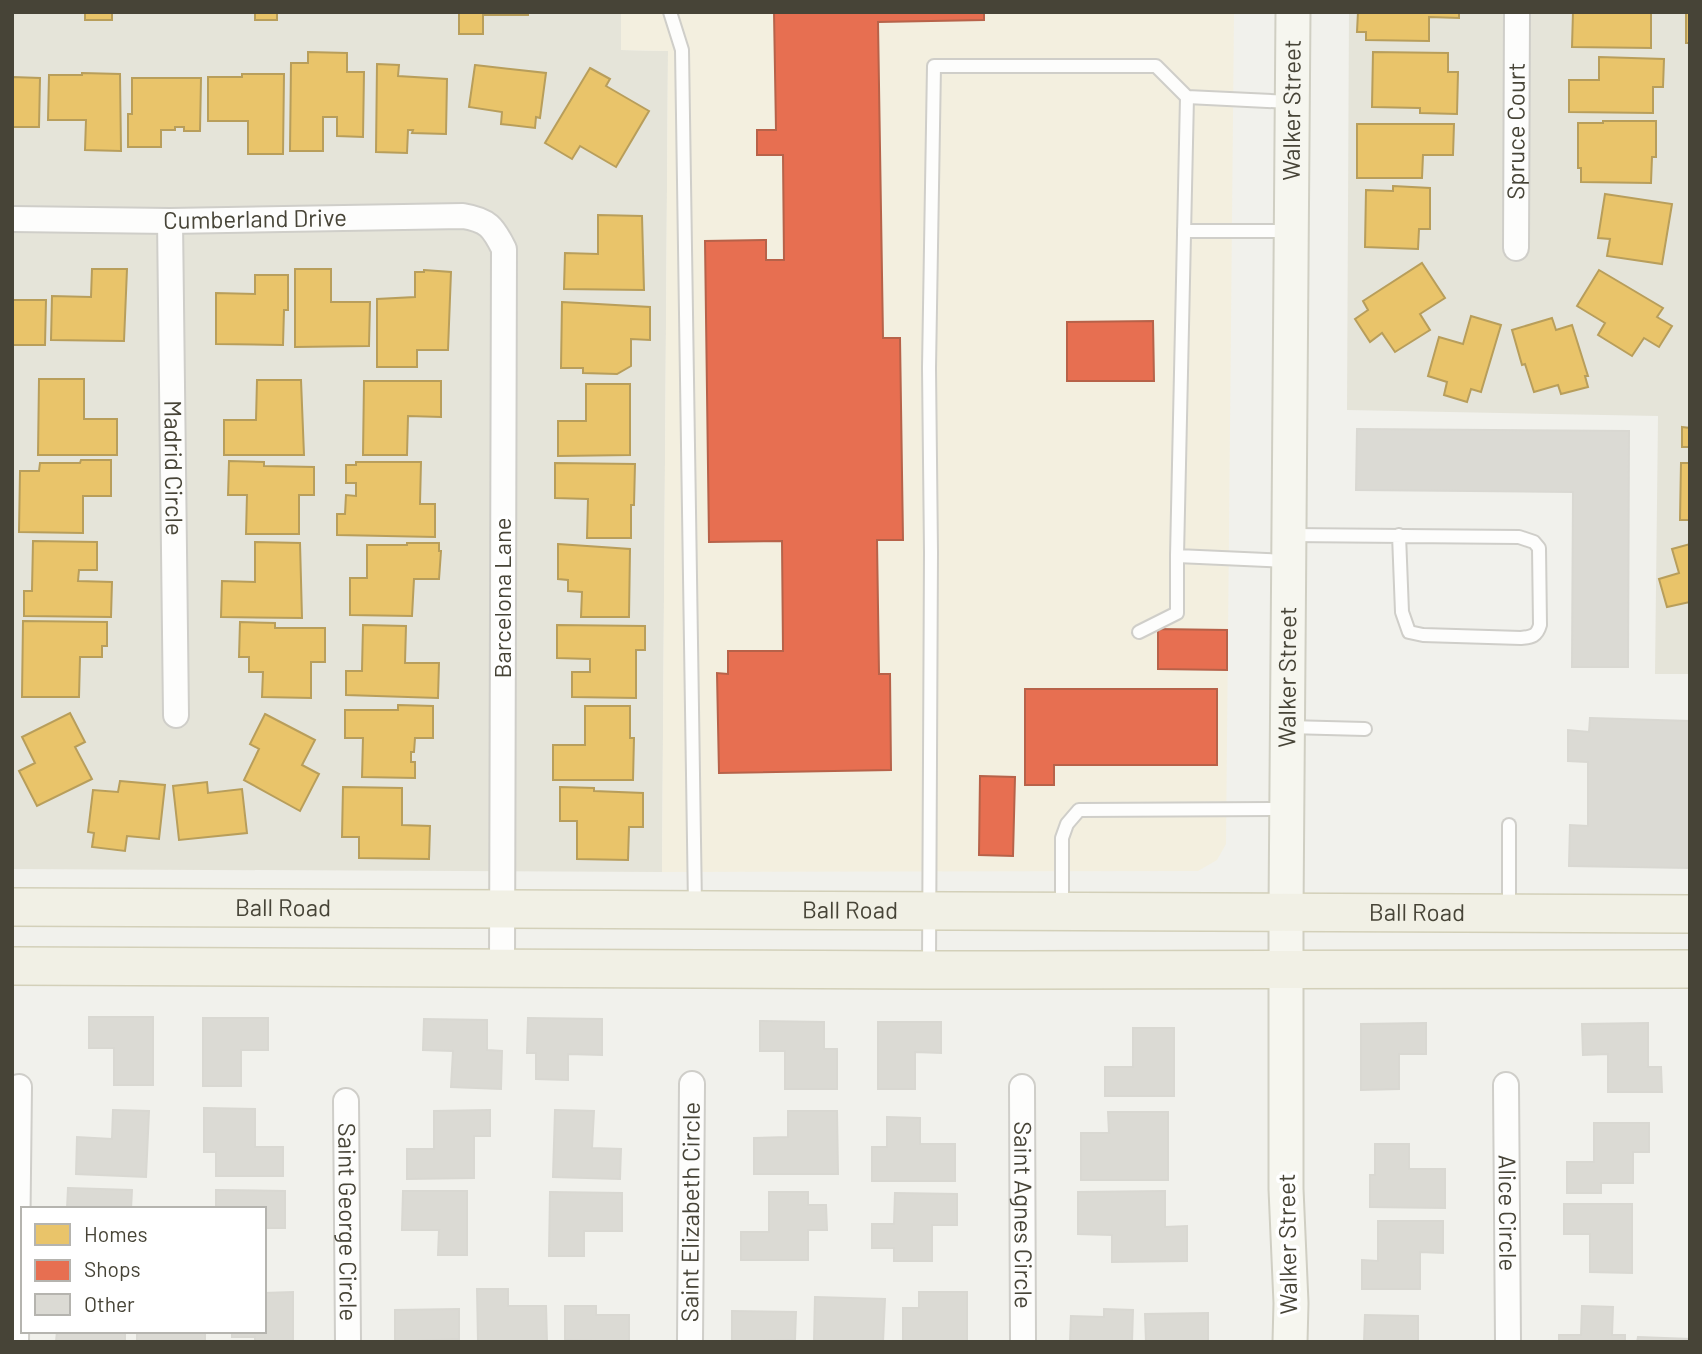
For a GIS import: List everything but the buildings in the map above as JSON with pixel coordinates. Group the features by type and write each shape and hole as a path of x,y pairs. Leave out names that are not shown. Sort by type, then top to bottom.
{"main road":[{"name":"Walker Street","path":"1290,1342 1286,1189 1286,809 1293,12"},
{"name":"Ball Road","path":"12,907 1690,914"},
{"path":"12,966 929,970 1690,969"}],"street":[{"name":"Spruce Court","path":"1516,248 1517,12"},
{"name":"Cumberland Drive","path":"12,219 463,216 480,219 495,231"},
{"name":"Madrid Circle","path":"170,220 176,715"},
{"name":"Barcelona Lane","path":"495,231 504,249 502,968"},
{"name":"Saint Elizabeth Circle","path":"690,1342 692,1084"},
{"name":"Alice Circle","path":"1506,1085 1508,1342"},
{"path":"16,1342 19,1087"},
{"name":"Saint Agnes Circle","path":"1022,1087 1023,1342"},
{"name":"Saint George Circle","path":"346,1101 348,1342"}],"lane":[{"path":"670,12 682,50 695,911"},
{"path":"929,970 929,368 934,66 1156,66 1187,97 1293,102"},
{"path":"1139,632 1177,613 1187,97"},
{"path":"1184,231 1291,231"},
{"path":"1177,556 1289,548 1399,535 1519,537 1534,542 1539,548 1538,633 1532,637 1521,638 1423,635 1409,632 1402,612 1399,535"},
{"path":"1287,727 1365,729"},
{"path":"1062,913 1062,838 1067,824 1079,810 1286,809"},
{"path":"1509,825 1509,913"}],"shaded area":[{"path":"12,12 621,12 621,50 668,51 662,872 12,869"},
{"path":"621,12 1234,12 1226,844 1217,860 1198,871 662,872 668,51 621,50"},
{"path":"1349,12 1690,12 1690,674 1655,674 1658,416 1347,410"}]}
